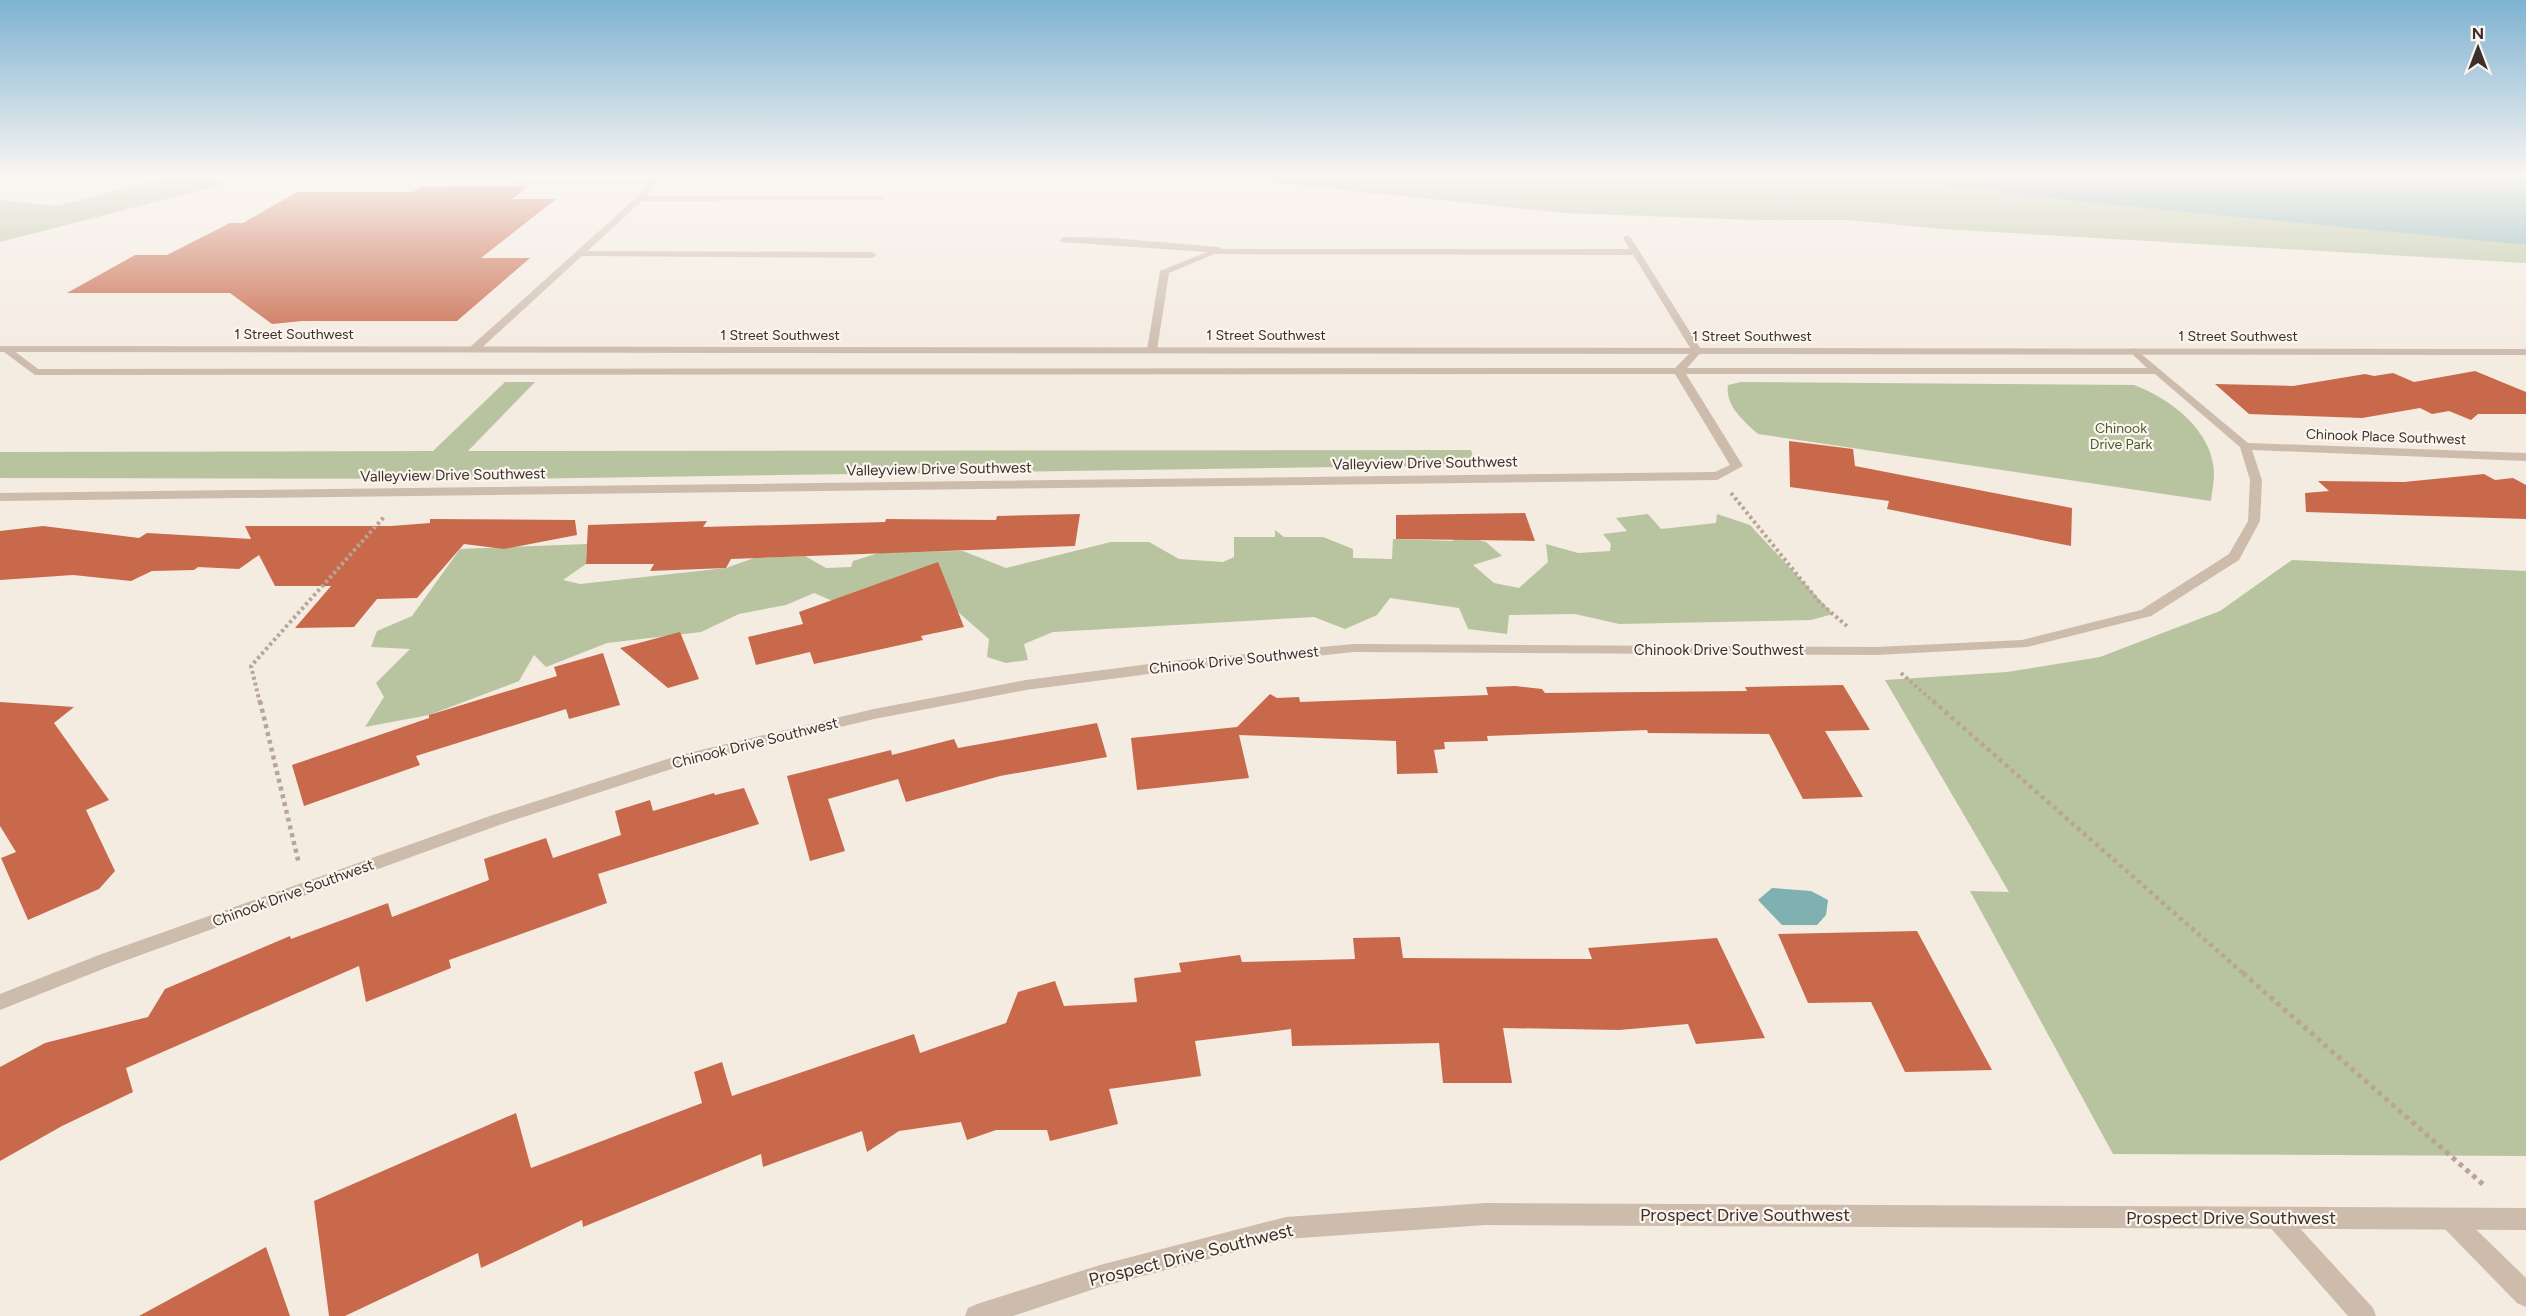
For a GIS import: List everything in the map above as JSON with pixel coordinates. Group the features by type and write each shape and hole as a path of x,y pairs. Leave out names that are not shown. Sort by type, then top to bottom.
{"street":[{"path":"472,350 599,236"},
{"path":"1627,238 1697,351 1678,371 1737,466 1717,476"},
{"path":"1064,240 1220,250 1165,272 1152,350"},
{"path":"1213,252 1634,252"},
{"path":"580,254 872,255"},
{"name":"1 Street Southwest","path":"2,349 2526,352"},
{"name":"1 Street Southwest","path":"2,349 35,372 2157,371"},
{"path":"2134,351 2245,446"},
{"name":"Chinook Place Southwest","path":"2245,446 2526,457"},
{"name":"Chinook Drive Southwest","path":"0,1002 106,960 496,820 686,759 874,714 1026,685 1172,666 1354,648 1876,651 2022,644 2146,613 2234,557 2254,521 2256,480 2245,446"},
{"name":"Valleyview Drive Southwest","path":"0,496 1717,476"},
{"name":"Prospect Drive Southwest","path":"977,1316 1100,1276 1286,1228 1485,1214 2524,1219"},
{"path":"2276,1218 2364,1316"},
{"path":"2450,1219 2526,1295"}],"path":[{"path":"1717,476 1820,603 2524,1219"},
{"path":"305,888 251,666 406,492"}],"green space":[{"path":"0,236 22,236 0,242"},
{"path":"2069,236 2445,236 2526,245 2526,263"},
{"path":"505,382 535,382 468,451 1471,450 1475,465 510,479 0,478 0,452 433,451"},
{"name":"Chinook Drive Park","path":"1741,382 2134,385 2174,407 2187,418 2206,443 2212,457 2214,473 2211,501 1758,434 1747,424 1729,400 1728,385"},
{"path":"1648,514 1661,529 1716,523 1717,514 1750,525 1833,614 1811,620 1619,624 1575,614 1509,615 1507,634 1468,629 1459,608 1390,598 1377,615 1345,629 1314,617 1053,632 1024,644 1028,660 1006,663 987,657 989,639 958,612 835,602 814,593 786,605 739,614 701,632 607,643 546,667 534,655 519,681 429,715 365,727 384,697 376,683 410,649 371,647 377,631 412,616 460,549 587,544 586,564 563,580 580,584 726,568 754,558 805,556 826,568 851,567 853,561 882,552 963,551 1006,568 1111,542 1149,542 1179,559 1223,562 1234,557 1234,537 1275,537 1275,530 1284,537 1323,537 1353,549 1353,558 1392,559 1393,539 1453,541 1453,534 1486,542 1502,556 1473,565 1494,583 1519,588 1548,562 1546,544 1578,553 1610,551 1611,544 1603,534 1627,531 1616,518"},
{"path":"2292,560 2526,571 2526,1156 2113,1154 1970,891 2009,892 1885,680 2007,672 2100,657 2220,611"}],"water":[{"path":"2438,236 2526,236 2526,245"},
{"path":"1772,888 1811,891 1828,900 1826,915 1817,925 1782,925 1758,900"}],"building":[{"path":"204,236 508,236 481,258 530,258 457,321 302,321 272,324 230,293 67,293 135,255 167,255"},
{"path":"2475,371 2526,392 2526,414 2478,414 2471,420 2449,411 2432,414 2420,408 2362,418 2249,414 2215,384 2293,386 2365,374 2374,376 2393,373 2414,382"},
{"path":"1789,441 1853,449 1855,466 2072,508 2071,546 1887,509 1889,501 1790,487"},
{"path":"2484,474 2495,480 2513,478 2526,485 2526,519 2306,512 2305,493 2329,491 2318,481 2404,482"},
{"path":"1525,513 1535,541 1396,539 1396,515"},
{"path":"1080,514 1075,546 731,559 726,568 650,571 654,564 586,564 588,525 707,521 703,527 885,522 886,519 996,520 997,516"},
{"path":"430,519 575,520 577,535 504,549 464,544 417,598 377,599 354,627 295,628 331,586 275,586 259,555 239,569 198,567 194,570 152,571 131,581 73,575 0,580 0,531 43,526 139,538 147,533 251,539 245,526 391,526 430,523"},
{"path":"938,562 964,627 921,636 923,640 814,664 810,652 756,665 748,637 803,624 799,612"},
{"path":"680,632 699,679 668,688 620,648"},
{"path":"603,653 620,705 569,719 566,709 416,756 420,765 304,806 292,765 429,718 429,715 557,676 554,667"},
{"path":"1843,685 1870,730 1825,731 1863,797 1803,799 1769,734 1648,733 1647,730 1487,736 1488,741 1444,742 1445,749 1434,750 1438,773 1397,774 1396,741 1239,735 1249,778 1137,790 1131,738 1237,727 1270,694 1277,698 1299,697 1300,702 1488,695 1486,687 1515,686 1542,689 1545,693 1747,691 1745,687"},
{"path":"0,702 74,707 54,723 109,800 86,810 115,871 99,889 28,920 1,858 16,852 0,826"},
{"path":"1097,723 1107,757 1000,776 906,802 898,779 828,799 845,851 810,861 787,776 891,750 892,755 954,739 958,748"},
{"path":"744,788 759,824 598,874 607,903 449,960 451,968 366,1002 359,966 126,1068 133,1092 62,1126 0,1161 0,1067 45,1043 148,1017 165,989 290,936 291,939 388,903 392,917 489,880 484,859 546,838 553,858 621,835 615,811 650,800 653,811 714,793 715,795"},
{"path":"1917,931 1992,1070 1905,1072 1871,1002 1808,1003 1778,934"},
{"path":"1400,937 1403,958 1592,959 1588,948 1717,938 1765,1038 1696,1044 1688,1024 1619,1030 1503,1028 1512,1083 1443,1083 1439,1043 1292,1046 1291,1029 1195,1041 1201,1076 1109,1089 1118,1124 1050,1141 1047,1130 996,1130 967,1140 961,1122 899,1131 867,1152 862,1131 763,1167 761,1154 583,1227 582,1220 481,1268 478,1253 345,1316 329,1316 314,1201 516,1113 531,1168 702,1103 694,1072 722,1062 732,1096 914,1034 920,1053 1006,1023 1018,992 1055,981 1064,1006 1137,1002 1134,978 1181,972 1179,963 1240,955 1242,962 1355,959 1353,938"},
{"path":"266,1247 290,1316 139,1316"}]}
